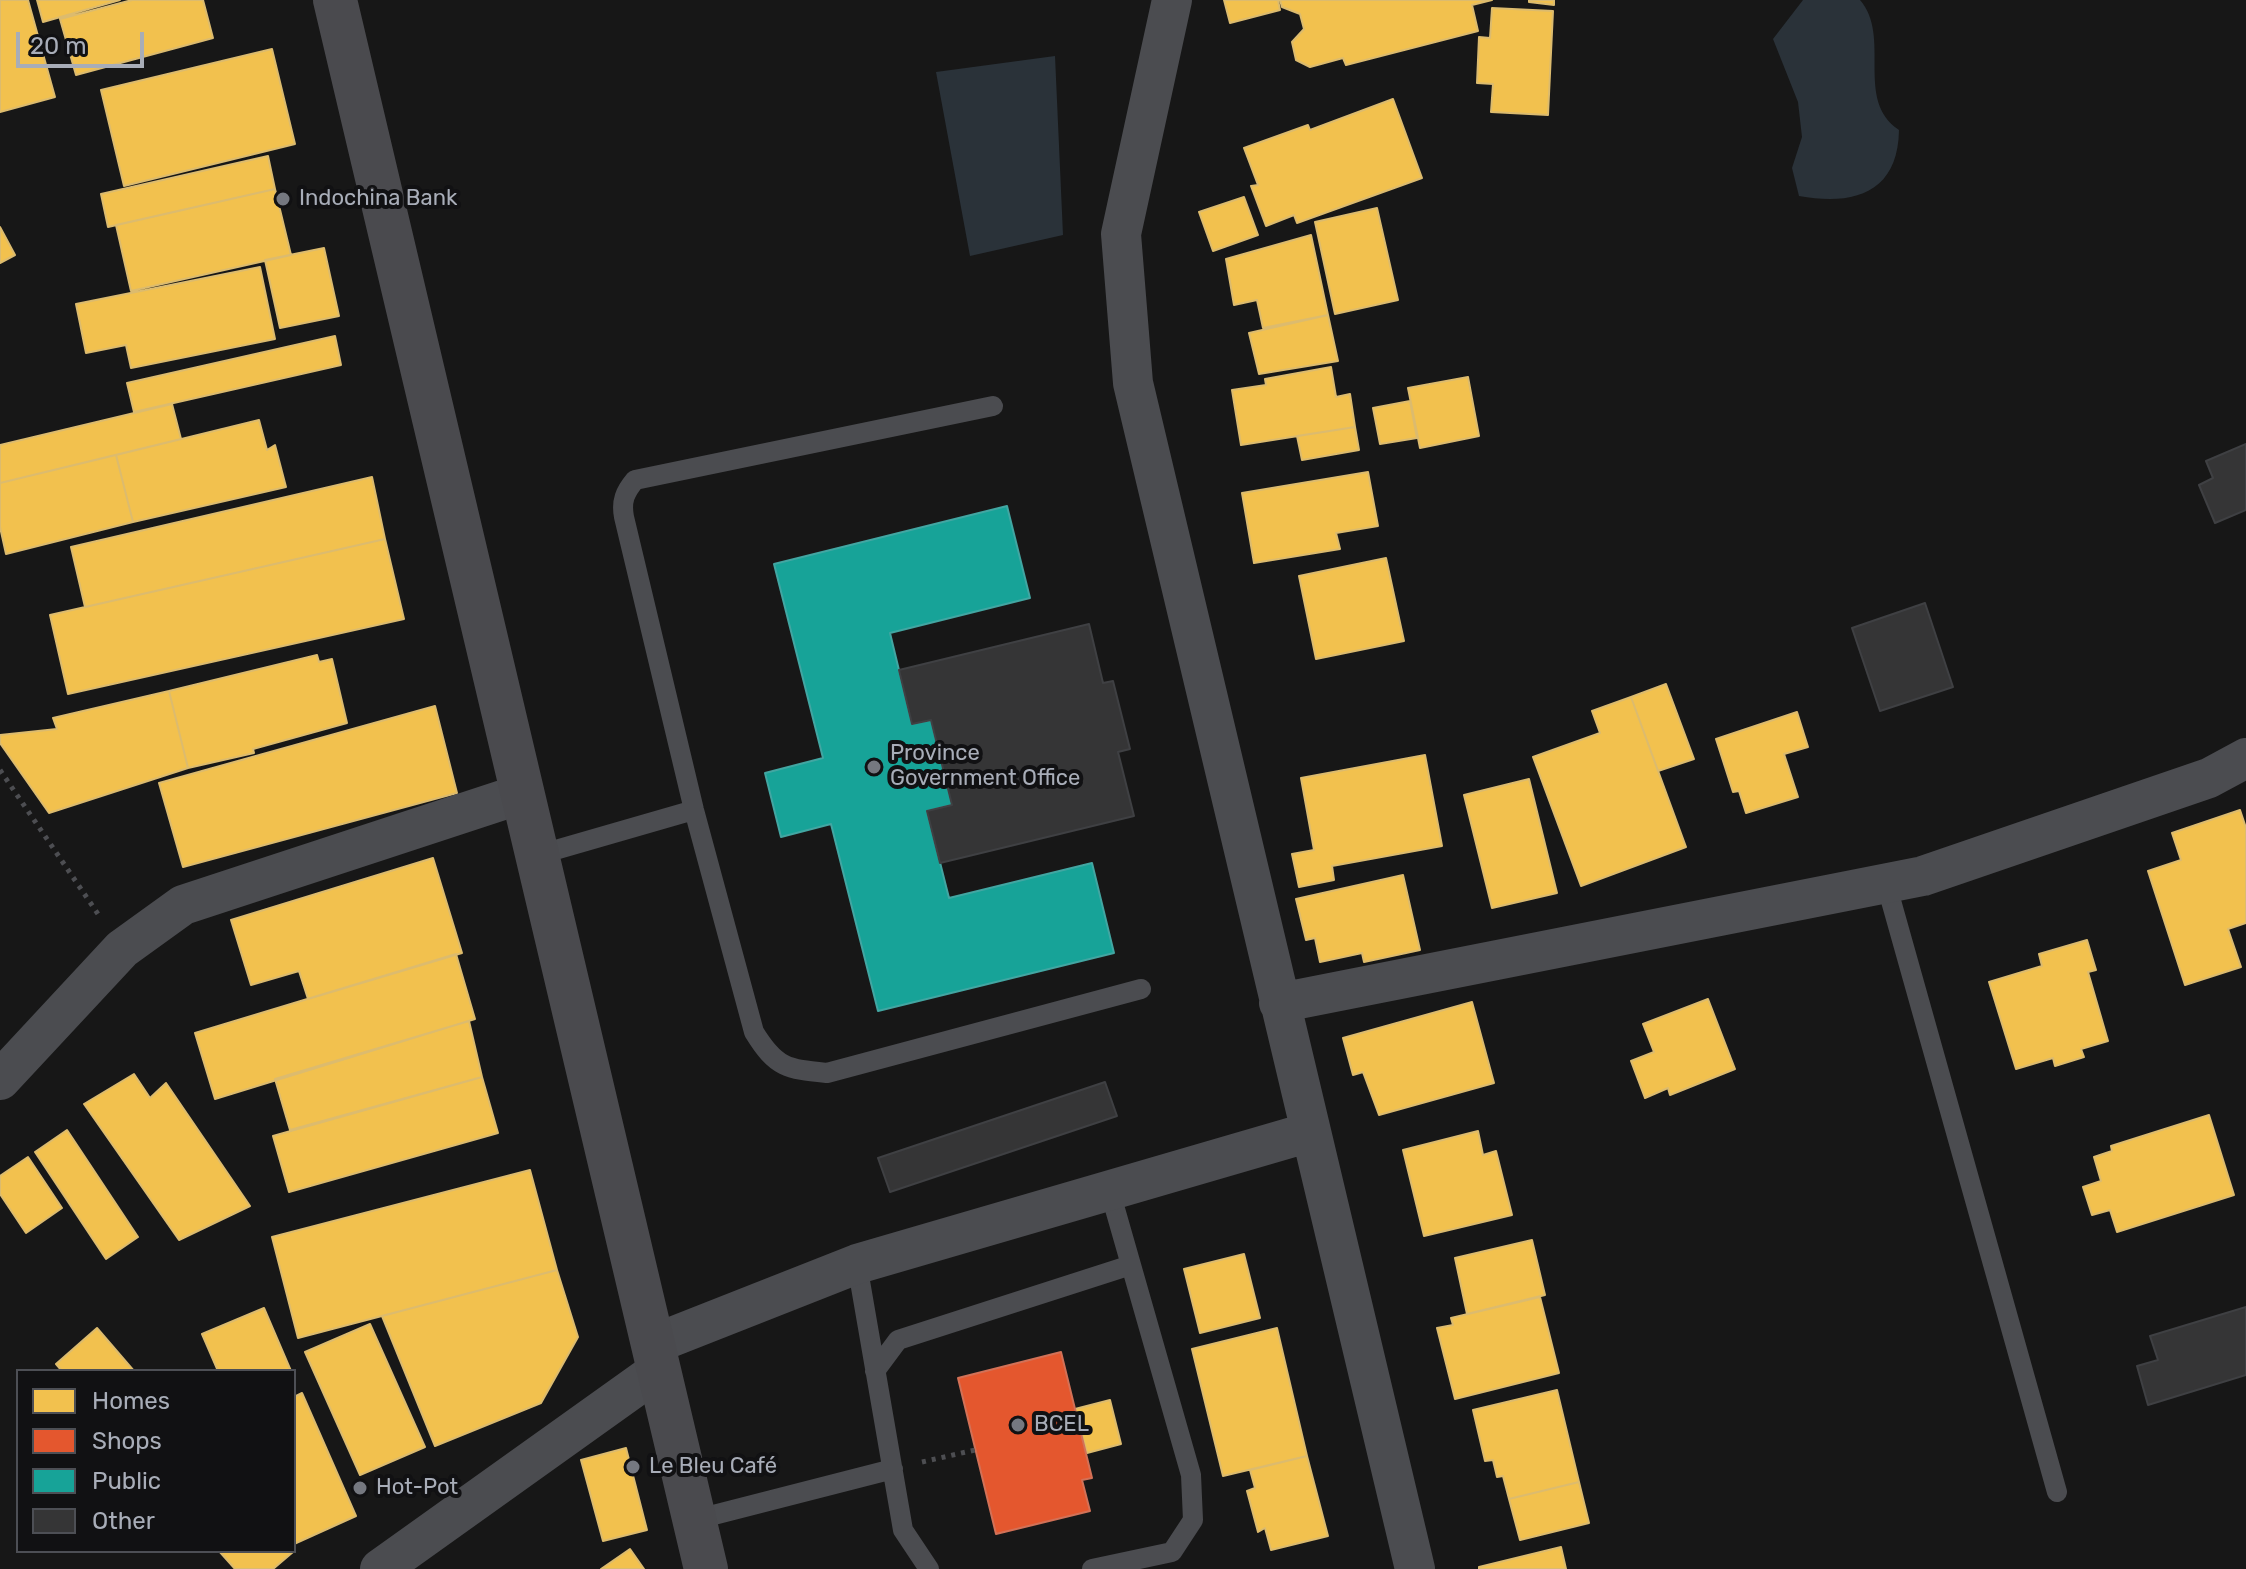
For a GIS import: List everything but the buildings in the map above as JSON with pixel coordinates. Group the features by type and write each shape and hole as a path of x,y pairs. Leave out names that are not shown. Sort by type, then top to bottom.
{"street":[{"path":"335,0 706,1569"},
{"path":"1172,0 1121,234 1133,383 1415,1569"},
{"path":"1279,1003 1923,876 2179,788 2246,758"},
{"path":"0,1080 122,949 183,905 524,793"},
{"path":"380,1569 657,1356 857,1264 1109,1188 1310,1132"}],"lane":[{"path":"993,406 635,480 629,487 624,496 624,517 694,810 754,1032 769,1056 789,1069 827,1073 1141,989"},
{"path":"538,855 694,810"},
{"path":"1886,883 2057,1492"},
{"path":"1092,1569 1172,1552 1193,1520 1191,1475 1109,1188"},
{"path":"857,1264 903,1530 929,1569"},
{"path":"875,1371 898,1340 1131,1265"},
{"path":"694,1520 893,1469"}],"path":[{"path":"0,770 122,949"},
{"path":"893,1469 975,1450"}],"shaded area":[{"path":"1803,0 1860,0 1869,15 1878,102 1886,117 1899,130 1891,168 1881,181 1855,196 1819,199 1799,196 1792,168 1802,137 1798,102 1773,39"},
{"path":"1055,56 1063,235 970,256 936,72"}],"place":[{"name":"Indochina Bank","path":"283,199"},
{"name":"Province Government Office","path":"874,767"},
{"name":"BCEL","path":"1018,1425"},
{"name":"Le Bleu Café","path":"633,1467"},
{"name":"Hot-Pot","path":"360,1488"}]}
